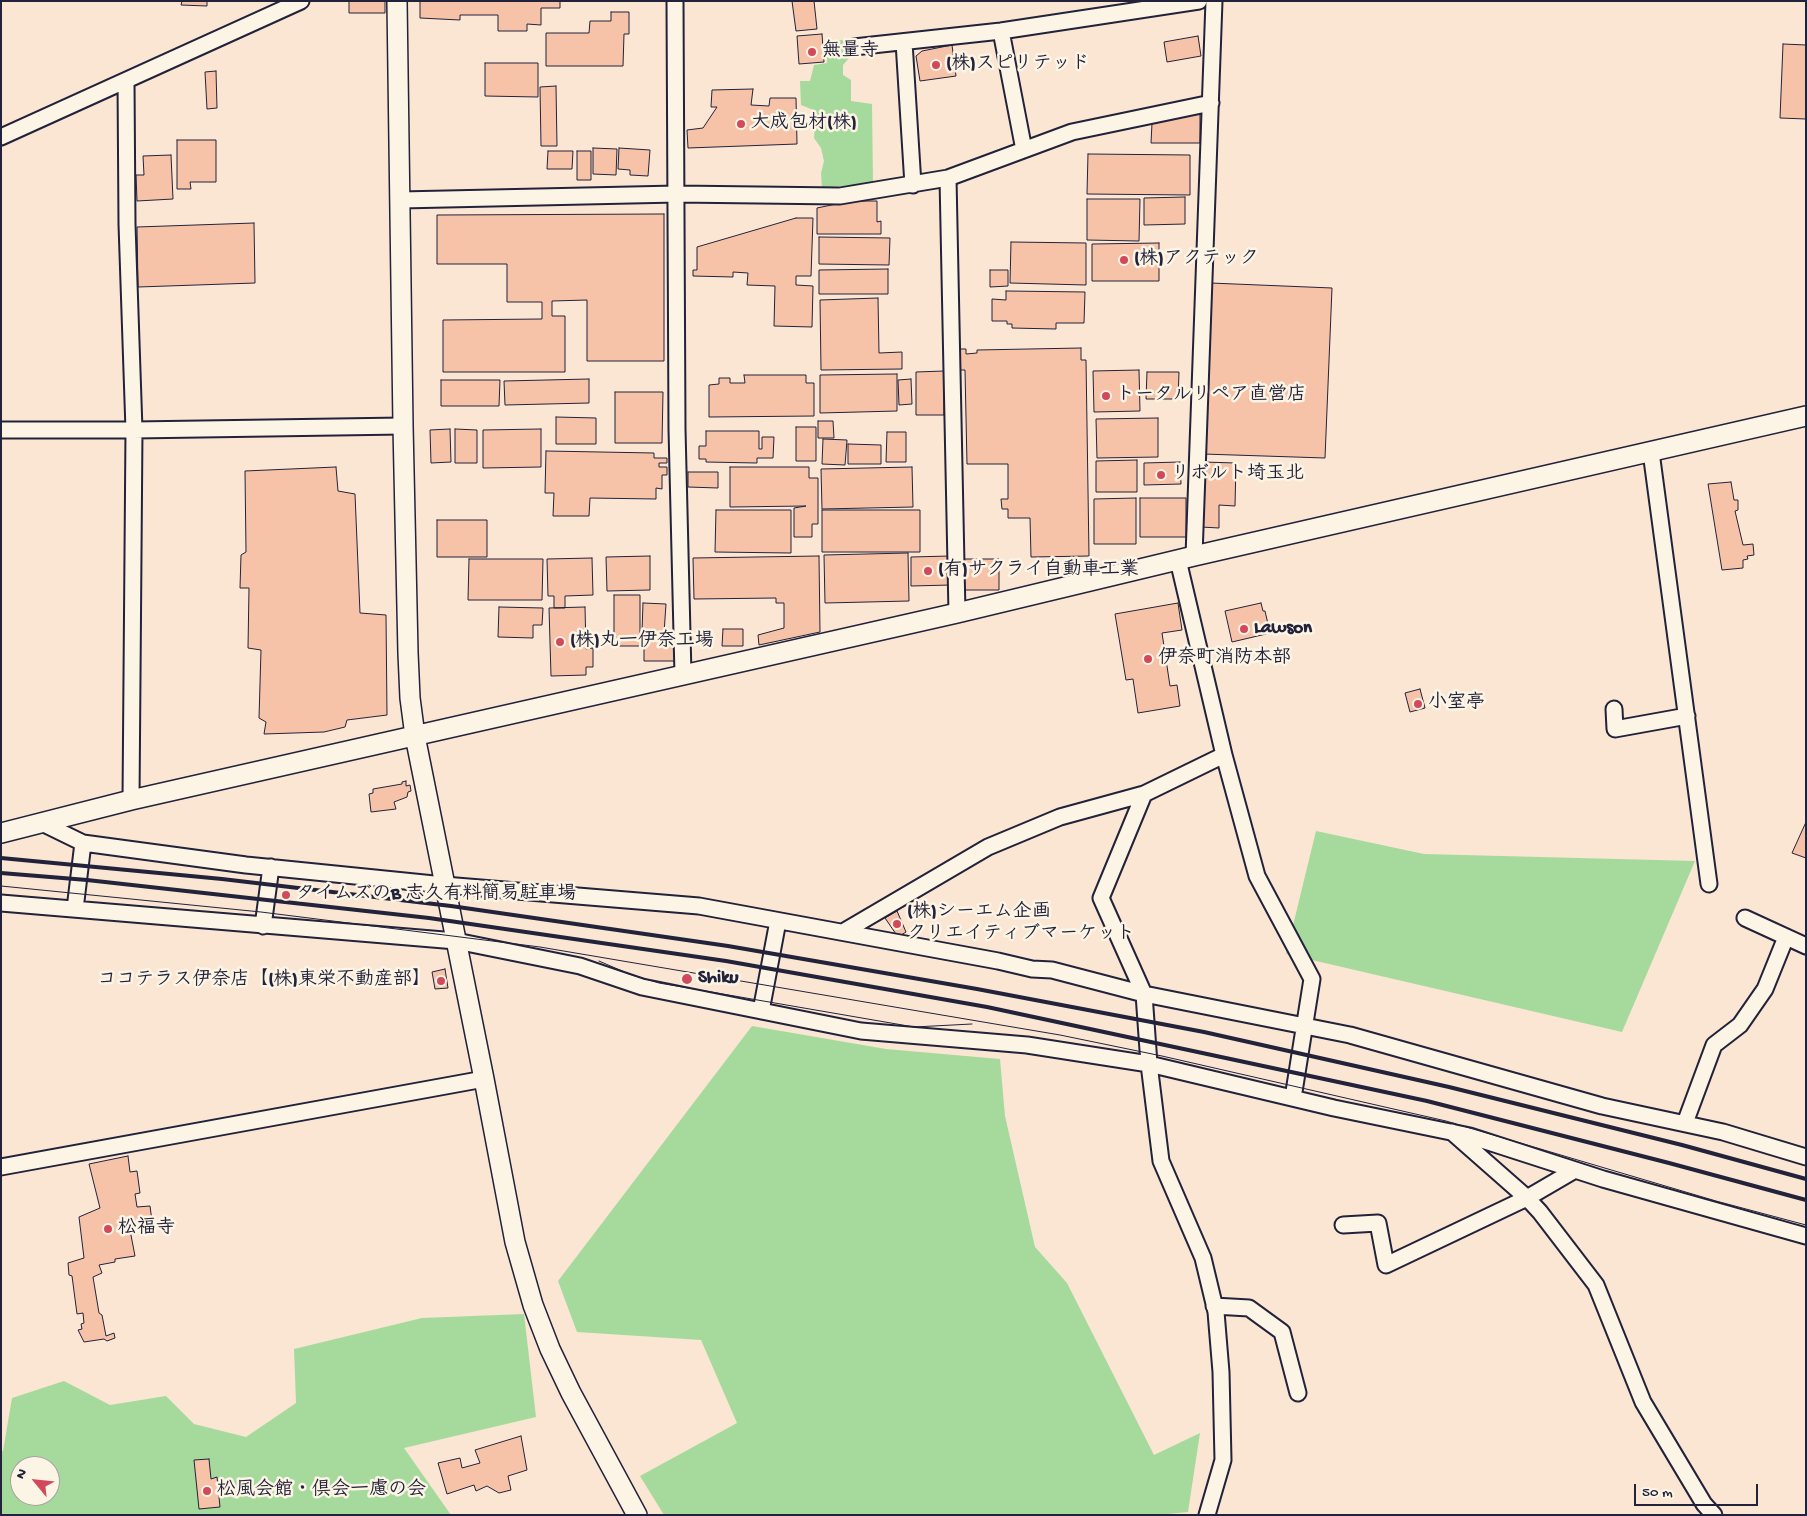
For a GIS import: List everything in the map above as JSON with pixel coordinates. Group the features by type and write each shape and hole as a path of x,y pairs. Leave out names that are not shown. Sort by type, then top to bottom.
{"street":[{"path":"1,137 301,1"},
{"path":"397,1 408,653 410,698 415,736 484,1079 514,1242 533,1305 550,1349 570,1393 637,1515"},
{"path":"675,1 678,429 683,675"},
{"path":"854,47 1001,31 1199,1"},
{"path":"1214,1 1211,103 1186,558 1224,755 1256,876 1312,979 1293,1098"},
{"path":"1001,31 1024,150"},
{"path":"904,42 913,185"},
{"path":"126,80 127,224 134,430 131,800"},
{"path":"400,200 677,194 840,196 948,178 1072,132 1211,103"},
{"path":"948,178 957,613"},
{"path":"1,833 131,800 957,613 1186,558 1806,416"},
{"path":"1,430 403,426"},
{"path":"1652,452 1709,884"},
{"path":"1614,709 1615,729 1687,716"},
{"path":"843,932 988,847 1060,817 1144,794 1224,755"},
{"path":"1144,794 1101,898 1144,994 1149,1064 1161,1161 1203,1258 1214,1306 1221,1372 1223,1460 1207,1515"},
{"path":"42,823 83,842 271,868 444,885 699,906 998,960 1032,968 1052,970 1144,994 1350,1035 1602,1106 1685,1123 1806,1156"},
{"path":"75,910 83,842"},
{"path":"263,926 271,868"},
{"path":"1,903 456,941 580,966 642,987 861,1031 1027,1045 1149,1064 1293,1098 1470,1136 1692,1205 1806,1236"},
{"path":"1745,918 1806,946"},
{"path":"760,1011 778,921"},
{"path":"1685,1123 1714,1045 1740,1025 1765,989 1786,937"},
{"path":"1,1167 484,1079"},
{"path":"1451,1132 1527,1198 1596,1285 1643,1402 1704,1504 1714,1515"},
{"path":"1343,1225 1378,1223 1386,1265 1527,1198 1575,1170"},
{"path":"1214,1306 1249,1308 1282,1332 1298,1394"}],"green space":[{"path":"851,38 849,58 843,65 843,75 851,80 851,101 872,104 873,183 822,188 821,173 824,161 821,148 814,138 816,111 801,105 800,81 810,81 814,65 827,63 827,43"},
{"path":"1316,831 1424,854 1695,861 1622,1032 1286,954"},
{"path":"752,1026 886,1049 1000,1059 1005,1116 1035,1247 1067,1283 1154,1455 1200,1433 1188,1512 1158,1515 664,1515 640,1476 737,1423 701,1340 577,1332 558,1281"},
{"path":"524,1314 536,1417 404,1448 451,1515 1,1515 1,1451 3,1451 12,1398 64,1381 110,1405 166,1396 194,1424 246,1437 296,1403 294,1349 422,1318"}],"building":[{"path":"182,1 207,1 207,6 181,5"},
{"path":"349,1 385,1 385,13 349,13"},
{"path":"420,1 560,1 560,8 541,8 541,25 527,24 527,31 498,31 498,15 460,15 460,20 420,18"},
{"path":"792,1 814,1 817,29 796,31"},
{"path":"611,12 629,12 629,34 624,34 623,66 546,66 546,33 589,33 590,21 611,21"},
{"path":"822,34 824,62 799,64 797,36"},
{"path":"1198,36 1201,56 1167,62 1164,42"},
{"path":"1783,44 1806,45 1806,119 1780,118"},
{"path":"952,45 956,76 920,81 916,56 922,51"},
{"path":"485,63 538,63 538,97 485,96"},
{"path":"216,71 217,108 207,109 205,72"},
{"path":"556,86 557,146 541,146 540,87"},
{"path":"753,89 751,105 769,106 770,98 796,98 797,144 688,148 687,130 703,128 717,107 711,107 712,90"},
{"path":"1200,110 1200,143 1151,143 1152,123"},
{"path":"177,140 216,140 216,182 190,182 191,189 177,189"},
{"path":"593,148 617,149 616,175 593,174"},
{"path":"619,148 650,150 648,176 630,175 630,170 618,169"},
{"path":"548,151 573,151 572,169 547,169"},
{"path":"577,151 591,151 591,180 577,180"},
{"path":"1088,154 1190,155 1190,195 1087,194"},
{"path":"171,155 173,199 137,201 136,175 144,175 143,156"},
{"path":"1185,197 1185,224 1144,225 1144,198"},
{"path":"1087,199 1140,199 1139,241 1087,240"},
{"path":"851,201 877,201 877,222 881,221 881,234 817,234 817,208"},
{"path":"664,214 664,361 587,361 587,300 552,301 552,316 565,316 565,372 443,372 443,320 542,319 542,302 507,302 507,264 437,264 437,215"},
{"path":"796,218 813,218 811,276 796,276 796,285 813,286 812,327 774,326 775,286 747,285 748,273 733,272 733,277 693,276 693,270 697,270 697,247"},
{"path":"254,223 255,283 138,287 137,227"},
{"path":"819,237 890,238 889,265 819,264"},
{"path":"1011,242 1086,243 1086,285 1010,283"},
{"path":"1159,243 1159,281 1092,281 1092,244"},
{"path":"888,269 888,294 819,294 819,270"},
{"path":"990,270 1008,270 1008,286 990,287"},
{"path":"1210,283 1332,288 1325,458 1203,454"},
{"path":"1006,291 1085,292 1084,323 1056,323 1056,329 1012,328 1012,324 1007,324 1007,321 992,321 992,299 1006,300"},
{"path":"878,298 879,353 902,352 902,369 821,370 820,300"},
{"path":"1081,348 1081,360 1086,360 1089,556 1031,557 1030,518 1008,518 1008,509 1002,509 1001,499 1008,499 1008,464 967,464 965,370 957,370 956,349 966,349 966,354 977,353 977,350"},
{"path":"1139,370 1140,411 1094,412 1093,371"},
{"path":"944,371 944,415 916,415 916,372"},
{"path":"1147,372 1179,372 1178,399 1146,399"},
{"path":"897,374 897,411 820,413 820,375"},
{"path":"744,375 806,375 806,383 814,383 814,416 709,417 709,385 719,384 719,378 730,378 730,383 745,383"},
{"path":"589,379 589,403 505,405 504,381"},
{"path":"911,379 912,404 899,405 898,380"},
{"path":"441,380 500,380 499,406 441,406"},
{"path":"615,392 663,392 662,443 615,443"},
{"path":"556,417 596,418 596,444 556,444"},
{"path":"1158,418 1158,457 1097,458 1096,419"},
{"path":"818,421 833,421 834,438 818,438"},
{"path":"796,427 816,427 816,461 796,461"},
{"path":"450,429 451,462 431,463 430,430"},
{"path":"455,429 477,430 477,463 455,463"},
{"path":"541,429 541,467 483,468 483,430"},
{"path":"706,431 759,431 759,449 762,449 762,437 774,437 773,458 757,458 757,463 706,462 706,459 699,459 699,446 706,446"},
{"path":"887,432 906,432 906,462 886,462"},
{"path":"823,439 847,440 845,465 822,464"},
{"path":"848,444 881,445 881,464 848,464"},
{"path":"546,451 654,453 654,458 667,458 667,463 659,463 659,467 667,467 667,475 662,475 662,489 656,488 656,499 590,498 589,516 553,516 554,493 545,493"},
{"path":"1137,460 1137,492 1096,492 1096,461"},
{"path":"1180,462 1181,484 1144,485 1144,463"},
{"path":"1203,462 1236,463 1235,506 1219,505 1219,528 1201,527"},
{"path":"336,467 338,491 355,494 360,613 386,615 387,715 347,720 345,727 324,732 264,734 266,722 259,718 261,650 248,648 249,588 240,588 241,555 246,552 245,471"},
{"path":"730,467 809,467 809,478 818,478 818,524 812,524 812,537 794,537 794,508 806,506 730,507"},
{"path":"912,467 913,507 822,509 821,469"},
{"path":"688,472 718,472 718,488 688,487"},
{"path":"1731,482 1734,500 1738,500 1738,510 1735,511 1743,545 1753,544 1754,555 1747,556 1748,559 1743,560 1743,568 1722,570 1708,484"},
{"path":"1136,498 1136,544 1094,544 1094,499"},
{"path":"1140,498 1186,498 1186,537 1140,537"},
{"path":"716,510 791,510 791,553 715,552"},
{"path":"822,510 920,510 920,552 822,552"},
{"path":"437,520 487,520 487,557 437,557"},
{"path":"908,553 909,601 825,603 824,555"},
{"path":"650,556 650,590 607,591 606,557"},
{"path":"819,556 820,632 759,645 758,635 784,628 784,603 776,603 776,598 694,599 693,558"},
{"path":"950,556 951,585 911,586 911,557"},
{"path":"592,558 593,595 565,596 565,608 554,608 554,596 548,596 547,559"},
{"path":"469,559 543,559 542,600 468,600"},
{"path":"964,559 999,559 999,590 964,590"},
{"path":"614,595 640,595 640,646 614,646"},
{"path":"643,603 666,604 664,633 642,632"},
{"path":"1178,603 1182,630 1162,633 1170,686 1177,685 1180,706 1138,713 1133,679 1126,680 1115,614"},
{"path":"1261,603 1268,624 1264,625 1266,634 1232,642 1225,611"},
{"path":"499,607 543,608 542,625 533,625 533,638 498,637"},
{"path":"585,607 586,649 593,648 593,667 586,667 586,675 551,676 549,608"},
{"path":"723,629 743,629 743,646 722,646"},
{"path":"644,639 675,639 675,661 644,661"},
{"path":"1420,689 1425,708 1410,712 1405,693"},
{"path":"406,781 406,786 410,785 411,791 408,792 407,797 394,802 396,809 371,812 369,794 373,793 373,789 402,784 402,782"},
{"path":"1806,822 1806,858 1792,853"},
{"path":"897,911 906,932 898,937 885,918"},
{"path":"445,969 448,988 435,989 432,972"},
{"path":"128,1156 130,1172 137,1171 140,1193 135,1194 137,1207 150,1206 152,1221 149,1222 150,1227 130,1230 135,1256 115,1259 115,1262 99,1265 102,1273 93,1277 99,1313 102,1315 106,1336 114,1333 115,1338 107,1341 104,1339 84,1342 78,1330 82,1329 81,1324 84,1323 83,1313 77,1314 72,1276 69,1275 68,1263 84,1258 79,1217 100,1208 89,1164"},
{"path":"521,1436 527,1470 508,1476 511,1490 499,1493 487,1486 476,1491 474,1485 447,1494 438,1463 460,1458 462,1468 480,1463 475,1450"},
{"path":"209,1459 211,1479 217,1477 220,1507 199,1509 194,1460"}],"tram line":[{"path":"1,886 261,912 540,947 1060,1035 1162,1056 1446,1121 1716,1201 1806,1225"},
{"path":"599,961 629,974 659,983 914,1027 972,1024"}],"railway":[{"path":"1,858 222,879 451,906 728,946 977,989 1204,1032 1449,1087 1682,1145 1806,1179"},
{"path":"1,873 87,880 429,918 726,961 987,1007 1427,1101 1806,1200"}],"place":[{"name":"無量寺","path":"812,52"},
{"name":"(株)スピリテッド","path":"936,65"},
{"name":"大成包材(株)","path":"741,124"},
{"name":"(株)アクテック","path":"1124,260"},
{"name":"トータルリペア直営店","path":"1106,396"},
{"name":"リボルト埼玉北","path":"1161,475"},
{"name":"(有)サクライ自動車工業","path":"928,571"},
{"name":"Lawson","path":"1244,629"},
{"name":"(株)丸一伊奈工場","path":"560,642"},
{"name":"伊奈町消防本部","path":"1148,659"},
{"name":"小室亭","path":"1418,704"},
{"name":"タイムズのB 志久有料簡易駐車場","path":"286,895"},
{"name":"(株)シーエム企画 クリエイティブマーケット","path":"897,924"},
{"name":"Shiku","path":"687,979"},
{"name":"ココテラス伊奈店【(株)東栄不動産部】","path":"441,981"},
{"name":"松福寺","path":"108,1229"},
{"name":"松風会館・倶会一慮の会","path":"207,1491"}]}
